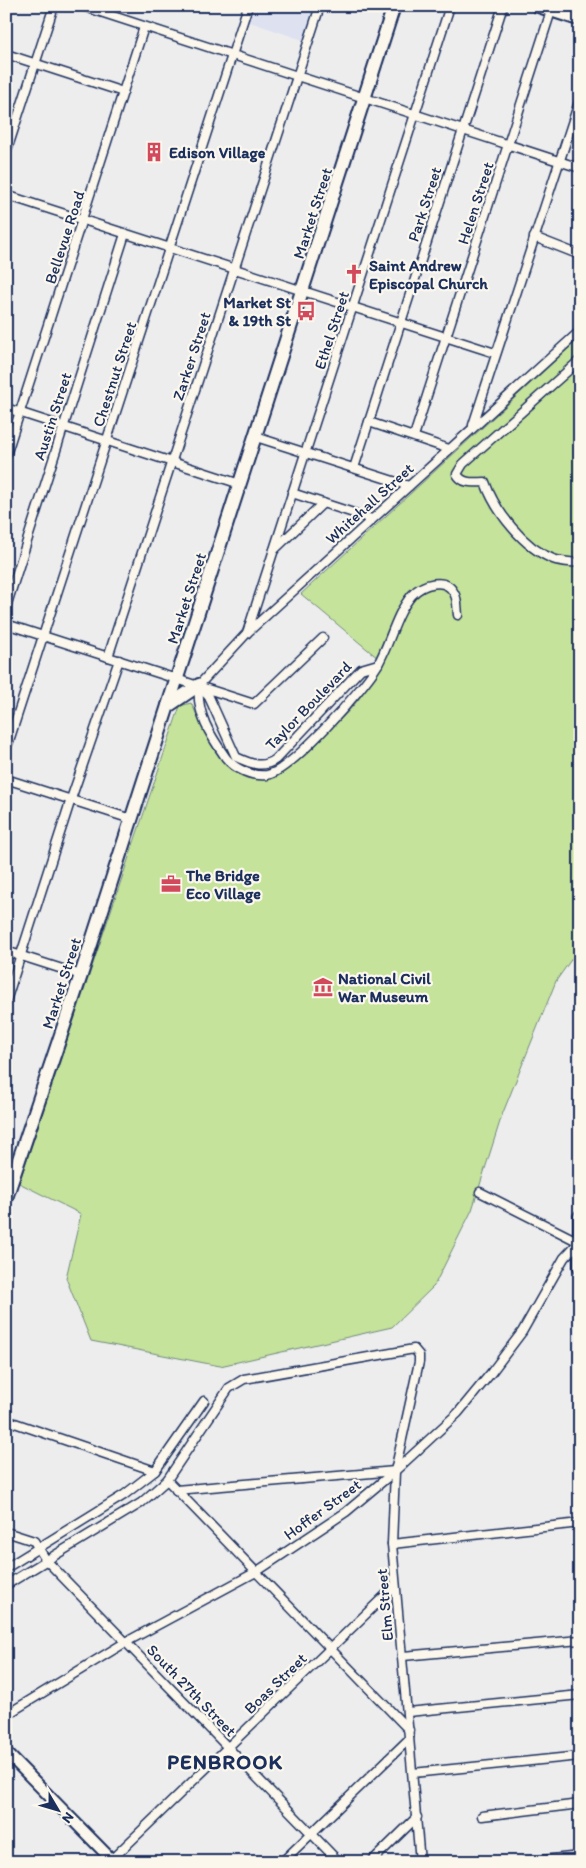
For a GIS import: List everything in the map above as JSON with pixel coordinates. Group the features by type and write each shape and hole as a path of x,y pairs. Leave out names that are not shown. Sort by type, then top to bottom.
{"main road":[{"name":"Market Street","path":"6,1198 81,975 366,98 394,6"},
{"path":"537,6 552,8 580,20"},
{"path":"168,706 198,685"},
{"path":"580,1217 580,1267"}],"street":[{"path":"6,153 54,6"},
{"path":"82,6 580,168"},
{"name":"Chestnut Street","path":"6,750 248,6"},
{"name":"Zarker Street","path":"108,657 320,6"},
{"name":"Ethel Street","path":"247,633 450,6"},
{"name":"Park Street","path":"354,468 502,6"},
{"name":"Helen Street","path":"414,436 552,8"},
{"name":"Bellevue Road","path":"6,455 84,220 144,26"},
{"path":"6,54 123,92"},
{"path":"472,427 580,99"},
{"path":"6,195 495,353"},
{"name":"Austin Street","path":"6,607 62,426 125,234"},
{"path":"534,237 580,254"},
{"name":"Whitehall Street","path":"198,685 247,633 580,331"},
{"path":"580,360 463,464 458,474 460,479 466,482 485,482 489,495 504,516 540,552 554,559 580,563"},
{"path":"6,408 240,484"},
{"path":"369,422 449,449"},
{"path":"256,437 409,486"},
{"path":"292,493 372,519"},
{"path":"274,551 324,503"},
{"name":"Taylor Boulevard","path":"198,685 197,702 207,727 230,762 246,773 267,775 286,765 306,747 357,693 378,664 402,611 412,595 422,586 436,582 448,586 454,592 458,615"},
{"path":"6,624 254,704 323,638"},
{"path":"6,1001 71,800 119,660"},
{"name":"Taylor Boulevard","path":"198,685 209,697 236,757 256,765 269,764 361,669 378,664"},
{"path":"6,779 131,819"},
{"path":"6,951 81,975"},
{"path":"480,1192 579,1242"},
{"name":"Hoffer Street","path":"6,1715 126,1642 256,1572 346,1512 395,1472 458,1413 491,1373 522,1332 564,1258 579,1242"},
{"name":"Elm Street","path":"167,1480 229,1388 244,1379 414,1349 419,1355 395,1472 392,1544 394,1586 403,1656 420,1862"},
{"path":"6,1568 124,1494 155,1471 204,1401"},
{"path":"6,1420 155,1471"},
{"path":"176,1490 395,1472"},
{"path":"6,1585 141,1503 167,1480 409,1730"},
{"path":"392,1544 580,1523"},
{"path":"6,1532 34,1541 39,1548"},
{"name":"South 27th Street","path":"39,1548 46,1560 339,1862"},
{"name":"Boas Street","path":"112,1861 394,1586"},
{"path":"403,1656 580,1640"},
{"path":"408,1712 580,1696"},
{"path":"282,1862 409,1739"},
{"path":"6,1752 112,1861"},
{"path":"413,1773 580,1756"},
{"path":"482,1816 580,1804"},
{"path":"371,1862 417,1818"},
{"path":"524,1862 580,1856"}],"shaded area":[{"path":"252,6 293,6 315,14 306,41 247,21"}],"green space":[{"path":"580,338 580,947 556,981 502,1115 472,1210 434,1286 392,1327 220,1366 91,1341 66,1278 81,1214 19,1183 180,706 191,703 209,740 220,757 233,770 247,777 261,778 274,776 286,770 309,752 357,701 379,659 301,594"}],"place":[{"name":"Edison Village","path":"154,152"},
{"name":"Saint Andrew Episcopal Church","path":"354,274"},
{"name":"Market St & 19th St","path":"306,311"},
{"name":"The Bridge Eco Village","path":"171,884"},
{"name":"National Civil War Museum","path":"323,987"}],"district":[{"name":"PENBROOK","path":"225,1762"}]}
